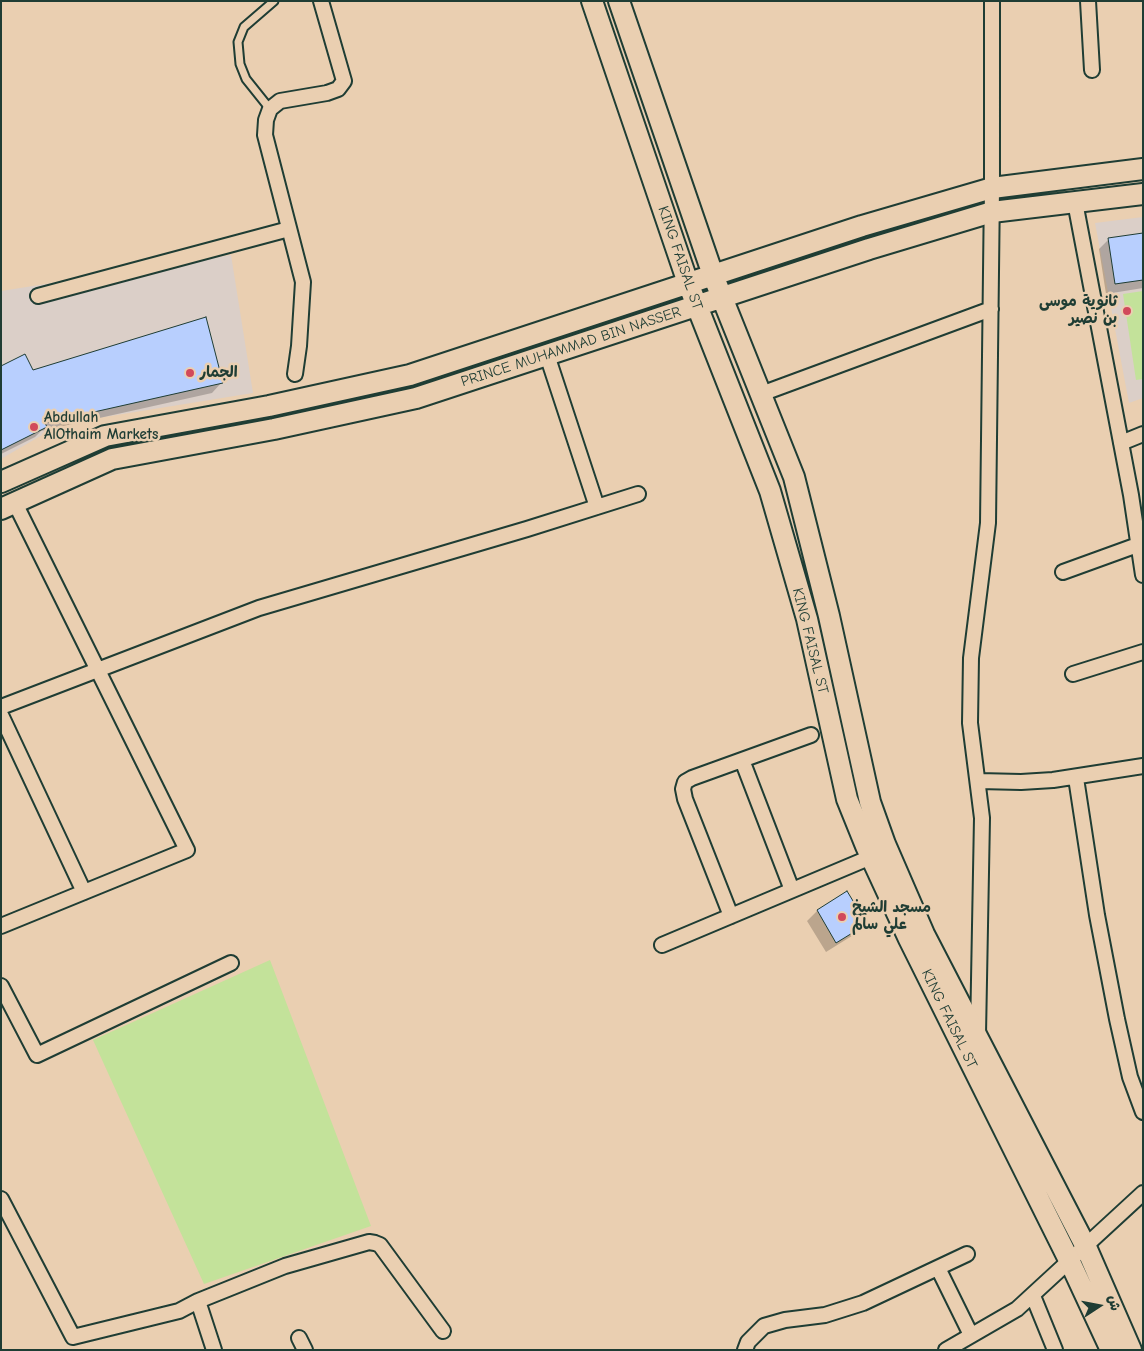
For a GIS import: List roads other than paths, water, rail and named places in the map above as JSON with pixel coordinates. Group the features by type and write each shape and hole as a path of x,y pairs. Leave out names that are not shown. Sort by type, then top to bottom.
{"street":[{"path":"295,374 299,346 303,282 265,135 266,120 270,109 280,101 338,89 344,81 321,1"},
{"name":"KING FAISAL ST","path":"592,1 696,306 770,491 807,619 847,799 871,857 914,948 1070,1262 1111,1350"},
{"name":"KING FAISAL ST","path":"619,1 713,275 794,477 829,616 870,802 924,934 1086,1247 1131,1350"},
{"path":"978,1037 982,818 979,780 970,723 971,658 988,523 992,212 992,1"},
{"path":"1088,1 1092,70"},
{"name":"PRINCE MUHAMMAD BIN NASSER","path":"1,482 105,436 269,406 410,375 862,226 992,188 1143,169"},
{"name":"PRINCE MUHAMMAD BIN NASSER","path":"8,506 112,459 274,430 416,398 869,249 992,212 1143,194"},
{"path":"1075,202 1121,443 1137,492 1143,575"},
{"path":"38,296 289,229"},
{"path":"761,394 991,309"},
{"path":"547,355 597,507"},
{"path":"1121,443 1143,434"},
{"path":"1,707 259,608 638,494"},
{"path":"1,926 187,850 97,669 8,506"},
{"path":"1063,572 1140,544"},
{"path":"1072,674 1143,652"},
{"path":"1,715 84,892"},
{"path":"731,916 685,799 683,789 685,782 810,735"},
{"path":"742,760 792,890"},
{"path":"979,780 1022,782 1076,778 1143,766"},
{"path":"1076,778 1097,915 1117,1019 1130,1077 1143,1112"},
{"path":"662,944 871,857"},
{"path":"1,986 37,1055 231,963"},
{"path":"946,1350 1017,1309 1143,1193"},
{"path":"1,1199 73,1337 179,1310 285,1266 369,1242 380,1245 443,1331"},
{"path":"745,1350 748,1342 764,1326 785,1320 825,1315 863,1303 968,1254"},
{"path":"938,1268 971,1335"},
{"path":"1033,1296 1055,1350"},
{"path":"198,1301 214,1350"}],"lane":[{"path":"270,109 246,79 240,64 238,42 244,26 274,1"}],"place":[{"name":"ثانوية موسى بن نصير","path":"1127,311"},
{"name":"الجمار","path":"190,373"},
{"name":"Abdullah AlOthaim Markets","path":"34,427"},
{"name":"مسجد الشيخ علي سالم","path":"842,917"}]}
